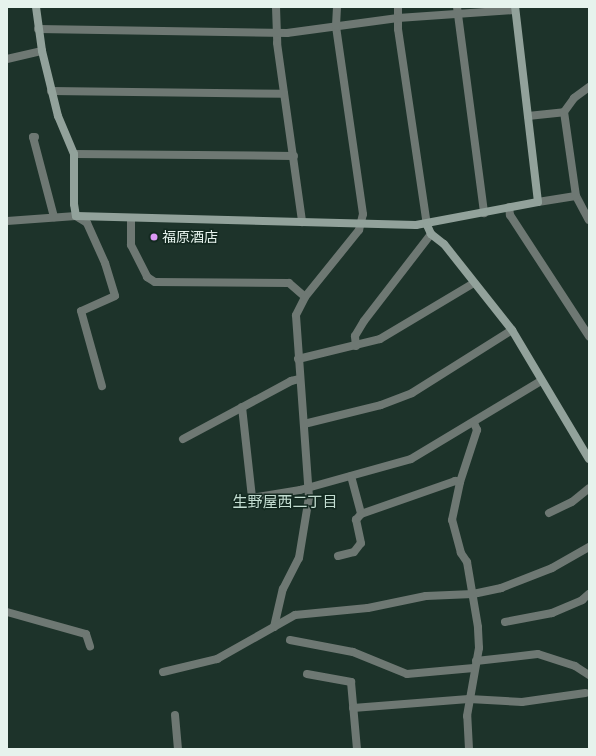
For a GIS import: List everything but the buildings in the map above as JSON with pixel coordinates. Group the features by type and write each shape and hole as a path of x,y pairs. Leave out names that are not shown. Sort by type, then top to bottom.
{"street":[{"path":"36,7 38,29 51,91 58,116 74,154 74,204 76,216 87,223 105,263 115,296 81,311 102,386"},
{"path":"276,7 276,32 302,222"},
{"path":"274,627 283,589 299,558 309,486 298,359 296,315 305,297 362,223 363,214 336,26 337,7"},
{"path":"398,7 398,18 427,225 431,234 444,244 512,330 541,381 589,458"},
{"path":"38,29 276,32 336,26 457,10 514,8 538,202"},
{"path":"457,10 484,213"},
{"path":"7,59 42,51"},
{"path":"589,86 574,98 564,112 576,196 589,220"},
{"path":"51,91 284,94"},
{"path":"528,116 564,112"},
{"path":"35,137 33,137 54,217"},
{"path":"74,154 294,156"},
{"path":"7,221 76,216 131,219 427,225 538,202 576,196"},
{"path":"509,208 510,215 589,336"},
{"path":"131,219 131,245 147,277 155,282 289,283 305,297"},
{"path":"356,346 355,336 364,321 431,234"},
{"path":"298,359 380,339 474,283"},
{"path":"304,424 381,405 412,394 512,330"},
{"path":"183,440 291,381 300,379"},
{"path":"242,407 252,498 351,476 411,459 474,423 541,381"},
{"path":"469,749 467,716 475,665 478,627 467,562 461,553 452,520 460,482 477,430 474,423"},
{"path":"351,476 361,514"},
{"path":"338,556 354,552 361,543 356,520 361,514 455,481 460,482"},
{"path":"549,513 572,502 589,488"},
{"path":"163,672 217,659 274,627 306,612 360,609 426,596 473,594 500,588 552,568 589,547"},
{"path":"505,622 552,612 582,600 589,594"},
{"path":"7,612 86,634 90,646"},
{"path":"290,640 353,652 407,674 475,665 538,654 575,666 589,675"},
{"path":"307,674 351,682 357,749"},
{"path":"353,708 469,699 522,702 585,693"},
{"path":"175,715 178,749"}],"place":[{"name":"福原酒店","path":"154,237"}],"district":[{"name":"生野屋西二丁目","path":"285,502"}]}
